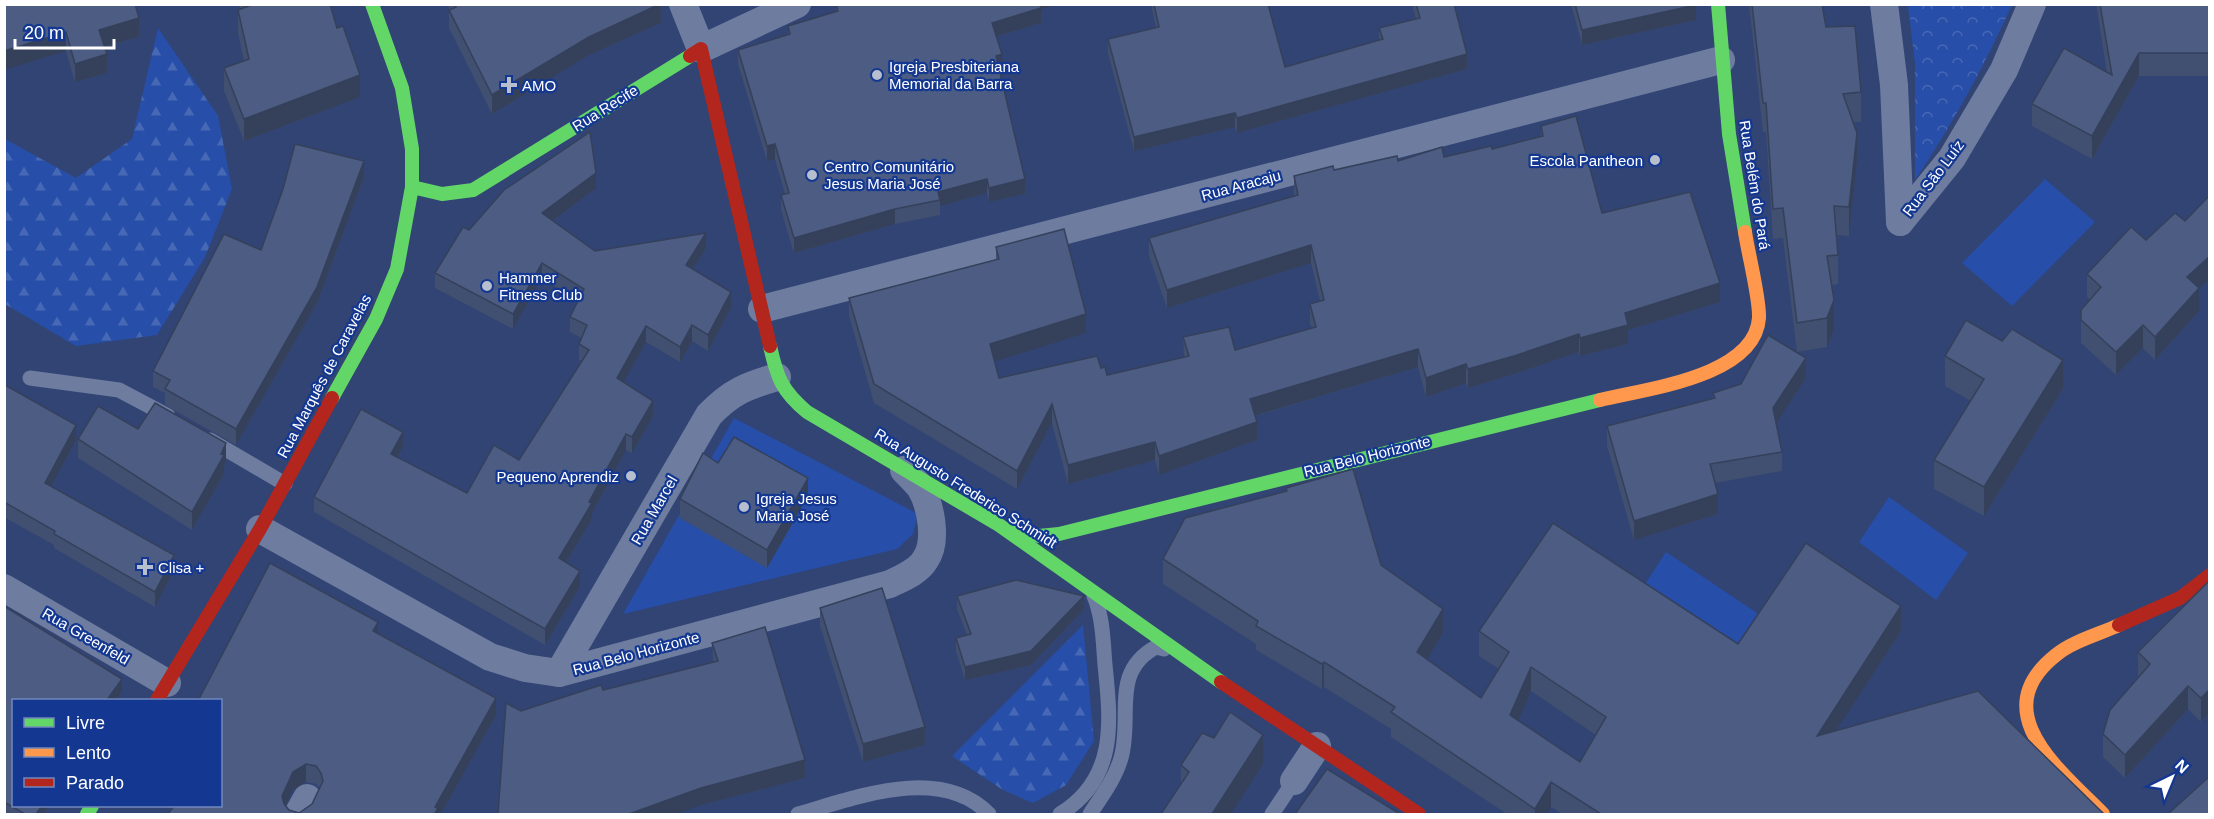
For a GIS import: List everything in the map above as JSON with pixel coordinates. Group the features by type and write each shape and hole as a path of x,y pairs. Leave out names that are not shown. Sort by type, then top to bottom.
{"street":[{"name":"Rua Marquês de Caravelas","path":"162,692 285,484 376,319 397,269 412,188 412,148 402,88 372,4"},
{"path":"683,4 701,49"},
{"name":"Rua Recife","path":"412,188 434,195 454,196 473,190 701,49 796,4"},
{"name":"Rua Belém do Pará","path":"1718,4 1729,134 1759,319 1749,345 1734,362"},
{"name":"Rua São Luíz","path":"1884,4 1894,85 1900,222 1952,158 2004,70 2032,4"},
{"name":"Rua Augusto Frederico Schmidt","path":"701,49 777,377 789,398 807,412 899,464 999,525 1090,588 1176,652 1419,814"},
{"name":"Rua Aracaju","path":"762,309 1721,60"},
{"name":"Rua Belo Horizonte","path":"999,525 1039,536 1059,534 1708,373 1734,362"},
{"name":"Rua Marcel","path":"559,673 709,415 725,399 743,387 777,377"},
{"name":"Rua Belo Horizonte","path":"260,529 490,657 525,668 559,673 890,584 908,575 925,561 932,541 930,516 920,488 899,464"},
{"path":"2103,814 2044,754 2029,729 2026,698 2036,674 2058,653 2180,598 2210,575"},
{"name":"Rua Greenfeld","path":"4,588 162,692"},
{"path":"1294,781 1317,746"}],"lane":[{"path":"30,378 120,390 285,484"},
{"path":"1060,814 1082,796 1095,778 1106,756 1110,730 1102,622 1090,588"},
{"path":"1090,814 1120,762 1126,741 1125,702 1132,668 1140,655 1156,646 1176,652"},
{"path":"1272,814 1294,781"},
{"path":"798,814 891,790 921,788 964,796 988,814"}],"green space":[{"path":"1908,5 2012,5 1967,94 1915,180 1915,64"},
{"path":"158,28 218,116 232,189 205,257 157,335 76,346 5,304 5,139 76,178 132,139"},
{"path":"2045,179 2095,222 2012,306 1962,263"},
{"path":"734,418 918,514 913,534 897,549 623,614"},
{"path":"1889,497 1968,553 1936,600 1859,542"},
{"path":"1666,552 1760,615 1730,664 1634,601"},
{"path":"1083,625 1094,741 1066,785 1033,803 1003,790 952,756"}],"building":[{"path":"4,4 135,4 139,18 99,30 107,54 75,64 66,32 4,51"},
{"path":"254,4 330,4 337,28 343,26 360,75 244,119 224,68 249,59 238,10"},
{"name":"AMO","path":"455,4 660,4 589,37 492,95 449,10 456,7"},
{"path":"836,4 1040,4 1041,8 992,23 1002,54 996,56 1025,179 989,188 987,179 938,192 940,200 895,209 794,238 781,195 789,193 775,144 767,146 738,50 790,34 788,26 838,11"},
{"path":"1154,4 1268,4 1285,67 1383,39 1379,28 1420,18 1416,4 1454,4 1467,54 1237,118 1235,113 1134,137 1108,39 1159,27"},
{"path":"1575,4 1696,4 1696,5 1582,30"},
{"path":"1752,4 1822,4 1826,27 1855,26 1861,92 1843,94 1857,133 1849,207 1834,206 1838,255 1827,256 1834,300 1827,318 1797,323 1783,208 1773,209 1766,103 1763,103"},
{"path":"2100,4 2210,4 2210,53 2139,53 2092,136 2032,104 2064,48 2112,75"},
{"path":"1576,116 1602,213 1690,192 1720,283 1625,313 1628,325 1580,338 1579,334 1468,369 1466,364 1426,378 1418,349 1250,399 1257,422 1159,456 1155,442 1068,465 1052,404 1017,471 874,384 849,298 999,259 996,247 1064,229 1086,314 990,344 999,378 1097,356 1101,368 1105,367 1107,375 1189,356 1183,337 1229,327 1235,350 1316,327 1310,304 1324,300 1311,245 1167,290 1149,238 1298,195 1294,176 1333,166 1334,170 1397,156 1398,161 1442,147 1444,157 1491,146 1492,149 1543,136 1541,126"},
{"path":"590,132 596,173 542,213 595,251 706,233 686,265 731,292 708,335 692,325 680,347 646,326 617,378 653,401 632,437 626,434 589,502 592,503 559,558 580,571 545,629 314,497 361,409 403,432 391,454 467,493 494,445 519,460 589,350 579,344 587,325 570,317 584,289 542,263 513,314 435,273 463,227 469,230 504,190"},
{"path":"295,144 364,161 317,287 236,429 165,389 170,380 153,371 224,234 261,250 283,189"},
{"path":"2210,195 2210,256 2187,277 2199,288 2155,337 2143,325 2116,352 2081,320 2081,310 2101,287 2087,274 2131,227 2146,240 2175,213 2185,221"},
{"path":"1966,320 2002,341 2012,329 2063,360 1984,487 1934,460 1984,379 1945,356"},
{"path":"1768,335 1806,358 1773,408 1782,452 1710,464 1718,494 1634,521 1607,426 1715,398 1713,393 1741,384"},
{"path":"5,385 76,425 45,483 174,555 155,592 54,534 55,531 4,502"},
{"path":"155,403 226,443 221,454 224,455 192,512 78,439 98,406 138,429"},
{"name":"Igreja Jesus Maria José","path":"734,437 808,478 767,550 680,499 703,453 718,463"},
{"path":"1353,469 1381,565 1443,609 1417,652 1481,698 1509,652 1479,631 1553,523 1738,644 1806,543 1901,606 1817,736 1978,691 2104,814 1601,814 1551,782 1535,809 1391,712 1395,707 1324,662 1322,664 1256,626 1258,621 1163,559 1185,518 1287,491 1286,488","holes":["1531,667 1606,717 1580,762 1510,715"]},
{"path":"270,563 378,622 373,631 496,698 435,807 438,808 435,813 438,814 168,814 173,807 222,807 222,699 199,699","holes":["306,764 316,766 323,781 312,804 299,813 289,810 282,796 293,772"]},
{"path":"1016,580 1084,596 1031,651 965,667 956,638 971,634 957,596"},
{"path":"2210,580 2210,689 2201,698 2188,686 2125,755 2103,734 2110,710 2150,664 2138,652"},
{"path":"882,588 925,727 863,744 820,608"},
{"path":"4,606 122,679 108,699 12,699 12,807 4,802"},
{"path":"765,627 805,760 701,788 629,814 498,814 506,703 521,711 601,685 603,690 718,661 712,643"},
{"path":"1230,712 1263,735 1212,814 1161,814 1189,772 1181,765 1202,733 1214,738"},
{"path":"1327,769 1400,814 1295,814"},
{"path":"2210,776 2210,814 2168,814"},
{"path":"13,807 41,807 36,814 25,814"}],"traffic: fast":[{"path":"332,398 376,319 397,269 412,187 412,149 402,88 372,4"},
{"path":"1718,4 1729,134 1745,232"},
{"path":"412,187 442,194 473,190 690,56"},
{"path":"770,346 782,383 807,412 999,525 1221,682"},
{"path":"1011,528 1039,536 1059,534 1600,400"},
{"path":"87,814 91,807"}],"traffic: slow":[{"path":"1600,400 1669,385 1719,367 1739,354 1753,338 1759,310 1745,232"},
{"path":"2103,814 2067,779 2036,739 2028,719 2027,698 2036,676 2056,655 2078,642 2119,625"}],"traffic: jam":[{"path":"690,56 701,49 770,346"},
{"path":"158,699 260,529 332,398"},
{"path":"2119,625 2180,598 2210,575"},
{"path":"1221,682 1419,814"}],"place":[{"name":"Igreja Presbiteriana Memorial da Barra","path":"877,75"},
{"name":"AMO","path":"509,85"},
{"name":"Escola Pantheon","path":"1655,160"},
{"name":"Centro Comunitário Jesus Maria José","path":"812,175"},
{"name":"Hammer Fitness Club","path":"487,286"},
{"name":"Pequeno Aprendiz","path":"631,476"},
{"name":"Igreja Jesus Maria José","path":"744,507"},
{"name":"Clisa +","path":"145,567"}]}
